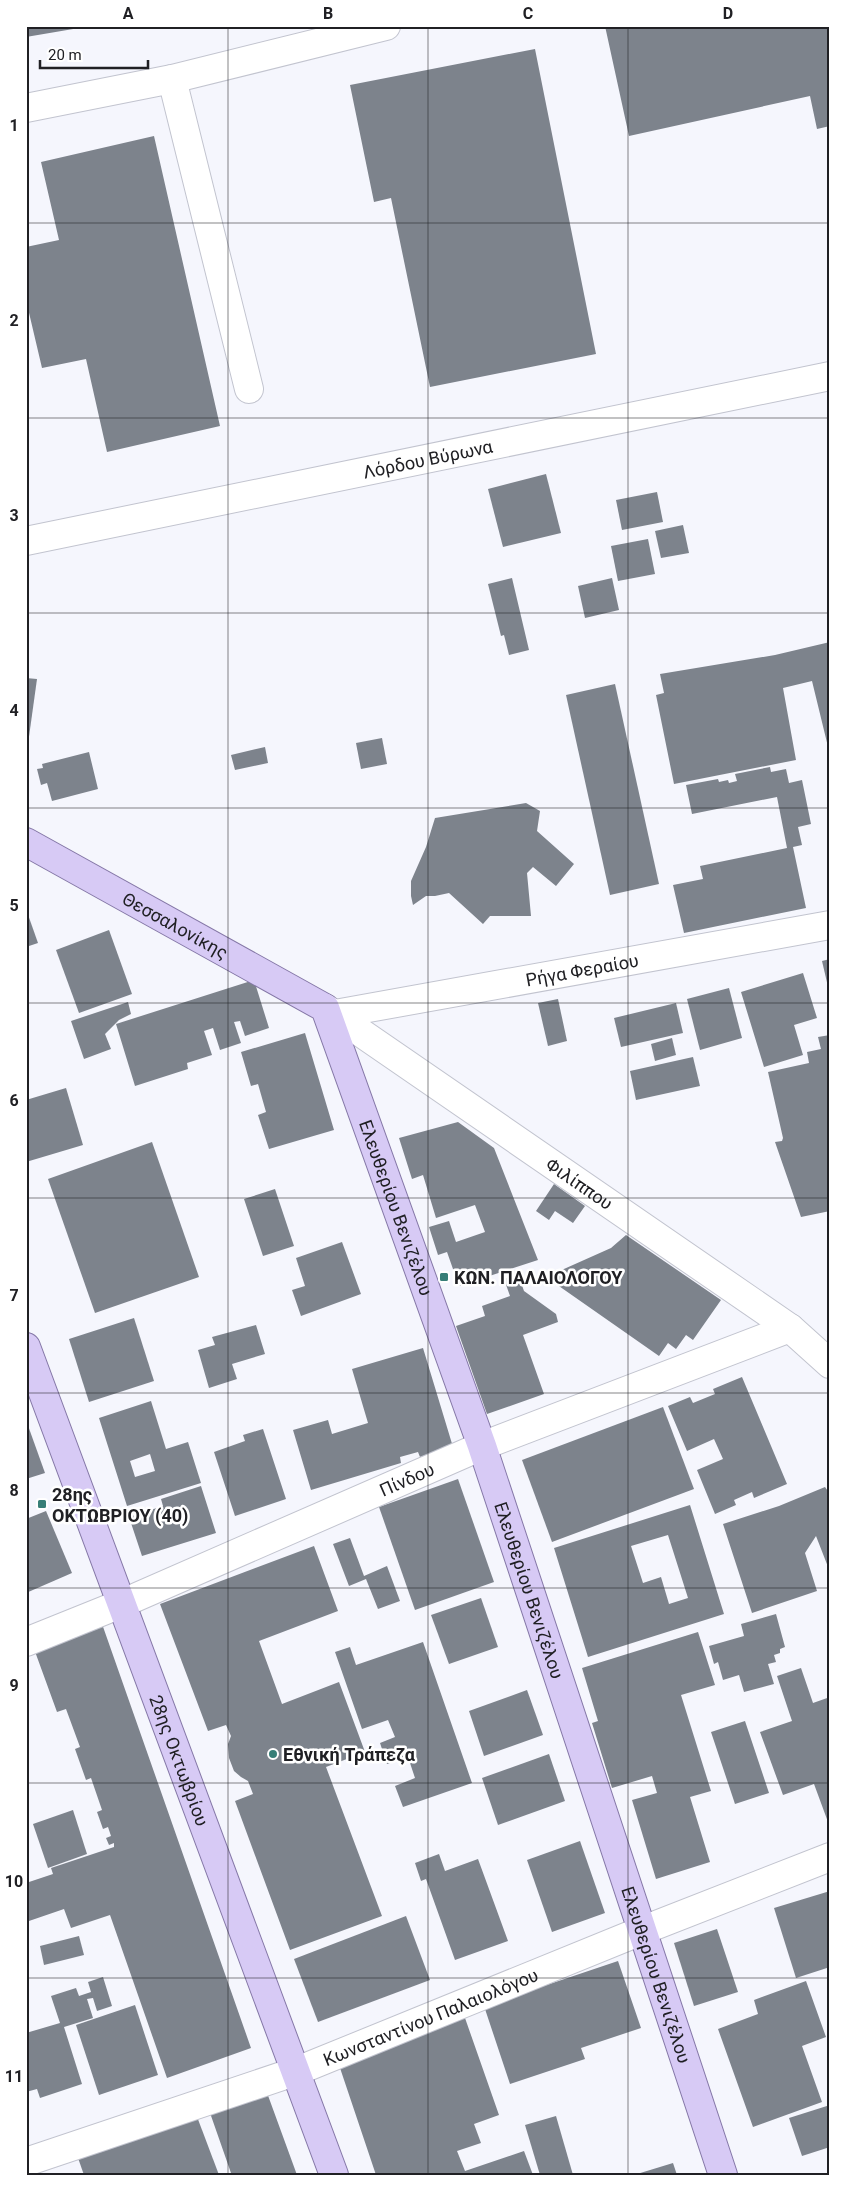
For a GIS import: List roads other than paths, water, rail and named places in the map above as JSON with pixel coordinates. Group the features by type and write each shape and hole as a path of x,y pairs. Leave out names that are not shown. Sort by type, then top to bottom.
{"main road":[{"name":"Θεσσαλονίκης","path":"26,842 330,1011"},
{"name":"Ελευθερίου Βενιζέλου","path":"330,1011 482,1446 723,2175"},
{"name":"28ης Οκτωβρίου","path":"26,1347 297,2071 334,2175"}],"street":[{"path":"26,108 172,79 386,26"},
{"path":"172,79 249,389"},
{"name":"Λόρδου Βύρωνα","path":"26,541 830,376"},
{"name":"Ρήγα Φεραίου","path":"330,1011 830,925"},
{"name":"Φιλίππου","path":"330,1011 790,1328 830,1364"},
{"name":"Πίνδου","path":"26,1642 122,1603 482,1446 790,1328"},
{"name":"Κωνσταντίνου Παλαιολόγου","path":"26,2162 297,2071 641,1931 830,1857"}],"place":[{"name":"ΚΩΝ. ΠΑΛΑΙΟΛΟΓΟΥ","path":"444,1277"},
{"name":"28ης ΟΚΤΩΒΡΙΟΥ (40)","path":"42,1504"},
{"name":"Εθνική Τράπεζα","path":"273,1754"}]}
